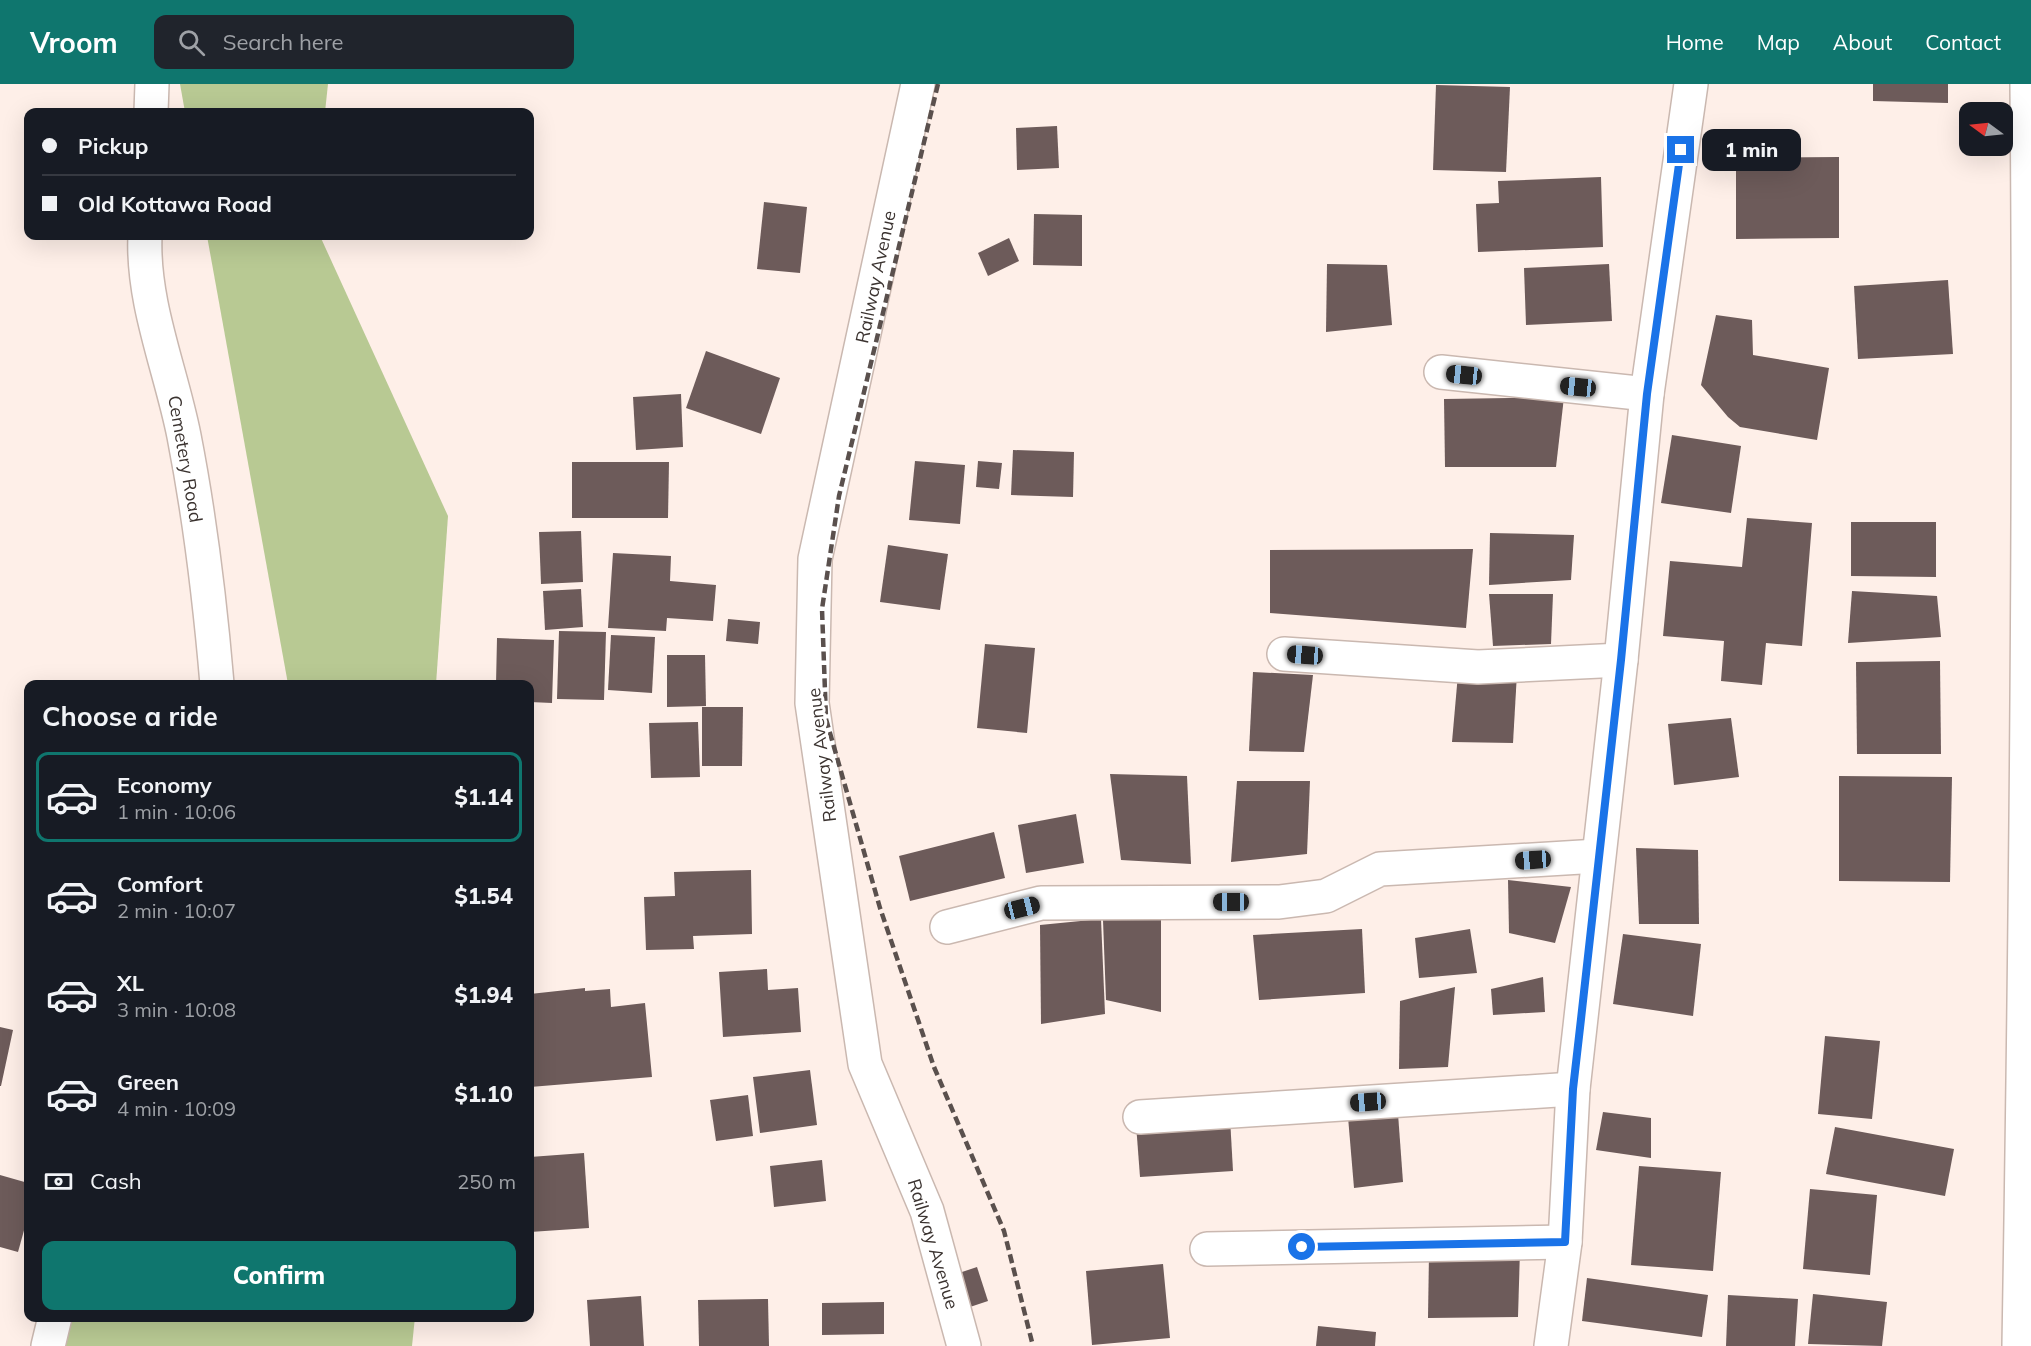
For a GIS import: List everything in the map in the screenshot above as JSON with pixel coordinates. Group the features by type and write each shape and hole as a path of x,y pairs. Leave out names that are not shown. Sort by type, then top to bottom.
{"main road":[{"path":"151,108 152,84"},
{"name":"Railway Avenue","path":"918,84 815,559 812,703 865,1064 927,1211 964,1346"},
{"path":"1551,1346 1565,1242 1573,1089 1621,660 1647,394 1690,84"},
{"path":"2019,1346 2029,578 2031,244 2027,84"},
{"name":"Cemetery Road","path":"145,240 144,266 184,436 210,605 217,680"},
{"path":"1441,372 1647,394"},
{"path":"1284,654 1478,667 1621,660"},
{"path":"947,927 1041,903 1279,902 1326,896 1380,869 1598,855"},
{"path":"1140,1117 1573,1089"},
{"path":"1207,1249 1565,1242"},
{"path":"48,1346 54,1322"}],"green space":[{"path":"180,84 328,84 325,108 184,108"},
{"path":"208,240 322,240 448,516 436,680 287,680"},
{"path":"68,1322 414,1322 412,1346 64,1346"}],"building":[{"path":"1873,84 1948,84 1948,103 1873,101"},
{"path":"1436,85 1510,87 1506,172 1433,170"},
{"path":"1057,126 1059,168 1017,170 1016,128"},
{"path":"1839,157 1839,238 1736,239 1736,158"},
{"path":"1601,177 1603,247 1478,252 1476,204 1499,203 1498,181"},
{"path":"764,202 807,207 800,273 757,269"},
{"path":"1034,214 1082,215 1082,266 1033,265"},
{"path":"1009,238 1019,261 988,276 978,253"},
{"path":"1327,264 1387,265 1392,325 1326,332"},
{"path":"1609,264 1612,321 1526,325 1524,268"},
{"path":"1948,280 1953,354 1858,359 1854,286"},
{"path":"1716,315 1752,320 1753,355 1829,368 1817,440 1740,427 1728,417 1701,385"},
{"path":"706,351 780,378 761,434 686,408"},
{"path":"681,394 683,447 636,450 633,397"},
{"path":"1564,397 1556,467 1445,467 1444,399"},
{"path":"1672,435 1741,446 1731,513 1661,503"},
{"path":"1013,450 1074,452 1073,497 1011,495"},
{"path":"915,461 965,465 960,524 909,520"},
{"path":"978,461 1002,463 999,489 976,487"},
{"path":"572,462 669,462 668,518 572,518"},
{"path":"1747,518 1812,523 1802,646 1766,643 1762,685 1721,681 1724,641 1663,636 1670,561 1742,567"},
{"path":"1851,522 1936,522 1936,577 1851,576"},
{"path":"581,531 583,582 541,584 539,532"},
{"path":"1490,533 1574,535 1571,580 1489,585"},
{"path":"888,545 948,554 940,610 880,602"},
{"path":"1473,549 1466,628 1270,613 1270,550"},
{"path":"613,553 671,556 670,581 716,585 713,621 667,618 666,631 608,628"},
{"path":"581,589 583,627 545,630 543,591"},
{"path":"1852,591 1937,596 1941,637 1848,643"},
{"path":"1489,594 1553,594 1551,644 1493,646"},
{"path":"728,619 760,622 758,644 726,641"},
{"path":"559,631 606,632 604,700 557,699"},
{"path":"611,635 655,637 652,693 608,690"},
{"path":"497,638 554,640 552,703 534,702 534,680 496,680"},
{"path":"985,644 1035,648 1027,733 977,728"},
{"path":"667,655 705,655 706,706 667,707"},
{"path":"1940,661 1941,754 1857,754 1856,662"},
{"path":"1253,672 1313,675 1304,752 1249,751"},
{"path":"1517,673 1513,743 1452,742 1458,674"},
{"path":"702,707 743,707 742,766 702,766"},
{"path":"1731,718 1739,777 1674,785 1668,724"},
{"path":"698,722 700,777 651,778 649,723"},
{"path":"1110,774 1187,776 1191,864 1121,860"},
{"path":"1839,776 1952,777 1950,882 1839,881"},
{"path":"1237,781 1310,781 1307,854 1231,862"},
{"path":"1076,814 1084,863 1026,873 1018,825"},
{"path":"994,832 1005,878 910,901 899,856"},
{"path":"1636,848 1698,850 1699,924 1639,924"},
{"path":"751,870 752,934 693,936 694,949 646,950 644,897 675,896 674,872"},
{"path":"1508,880 1571,887 1555,943 1509,933"},
{"path":"1161,917 1161,1012 1106,1000 1103,920"},
{"path":"1101,919 1105,1014 1041,1024 1040,925"},
{"path":"1362,929 1365,993 1259,1000 1253,935"},
{"path":"1470,929 1477,973 1419,978 1415,938"},
{"path":"1623,934 1701,944 1693,1016 1613,1004"},
{"path":"767,969 768,990 798,988 801,1032 723,1037 719,972"},
{"path":"1543,977 1545,1012 1493,1015 1491,989"},
{"path":"1455,987 1448,1067 1399,1069 1400,1001"},
{"path":"585,988 585,991 610,989 611,1007 645,1003 652,1077 534,1087 534,994"},
{"path":"0,1027 13,1030 1,1086 0,1086"},
{"path":"1825,1036 1880,1041 1872,1119 1818,1114"},
{"path":"810,1070 817,1125 760,1133 753,1077"},
{"path":"748,1095 753,1136 716,1141 710,1100"},
{"path":"1397,1100 1403,1182 1354,1188 1347,1105"},
{"path":"1603,1112 1651,1118 1651,1158 1596,1150"},
{"path":"1230,1118 1233,1171 1140,1177 1136,1124"},
{"path":"1835,1127 1954,1149 1945,1196 1826,1174"},
{"path":"584,1153 589,1228 534,1232 534,1157"},
{"path":"822,1160 826,1201 774,1207 770,1166"},
{"path":"1639,1166 1721,1172 1713,1271 1631,1265"},
{"path":"0,1175 24,1182 24,1230 18,1252 0,1247"},
{"path":"1810,1189 1877,1195 1870,1275 1803,1269"},
{"path":"1520,1250 1518,1317 1428,1318 1429,1253"},
{"path":"1163,1264 1170,1338 1092,1345 1086,1271"},
{"path":"977,1267 988,1301 961,1310 950,1276"},
{"path":"1587,1278 1708,1295 1702,1337 1582,1321"},
{"path":"1813,1294 1887,1302 1882,1346 1808,1344"},
{"path":"1728,1295 1798,1299 1795,1346 1726,1346"},
{"path":"641,1296 644,1346 590,1346 587,1300"},
{"path":"768,1299 769,1346 699,1346 698,1300"},
{"path":"884,1302 884,1334 822,1335 822,1303"},
{"path":"1318,1326 1376,1332 1375,1346 1316,1346"}],"railway":[{"path":"938,84 839,496 822,609 826,719 880,908 934,1067 1004,1231 1033,1346"}],"route":[{"path":"1302,1247 1565,1242 1573,1089 1621,660 1647,394 1681,150"}]}
